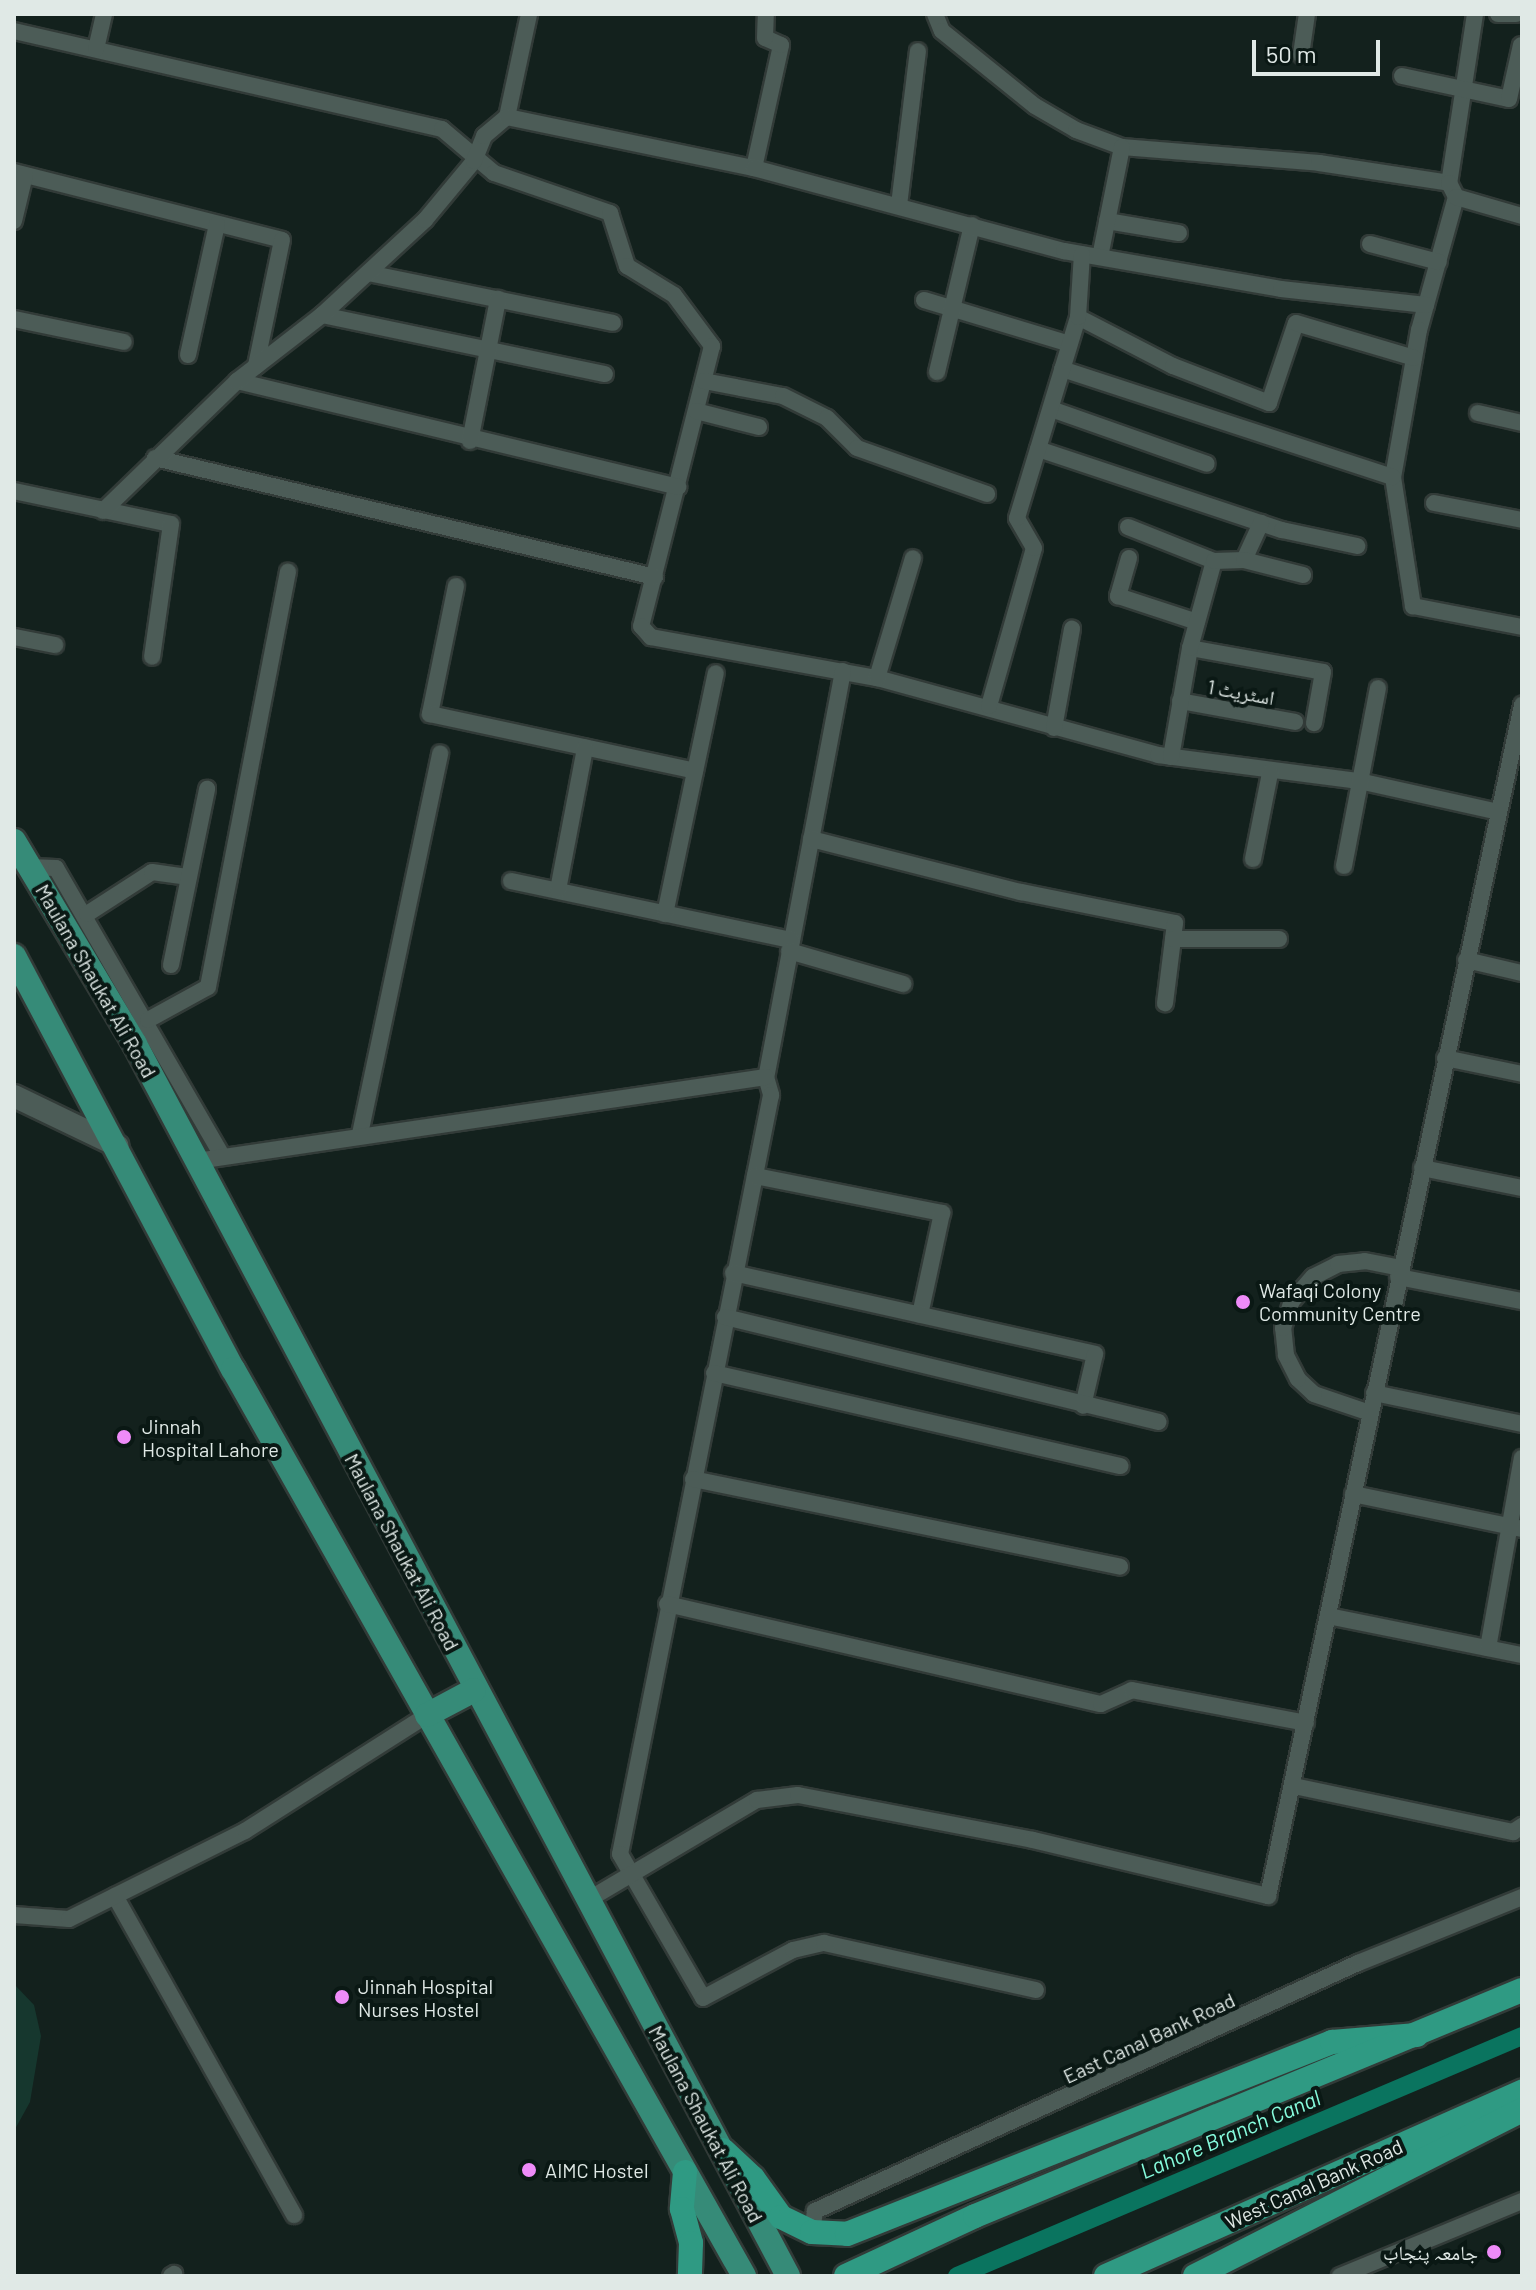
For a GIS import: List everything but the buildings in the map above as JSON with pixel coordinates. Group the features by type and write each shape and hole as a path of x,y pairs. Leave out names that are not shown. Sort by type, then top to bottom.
{"highway":[{"path":"846,2276 1129,2150 1522,1990"},
{"path":"723,2150 753,2178 781,2217 812,2232 847,2234 1332,2042 1417,2035"},
{"name":"West Canal Bank Road","path":"1106,2276 1522,2092"},
{"path":"1195,2276 1522,2110"},
{"path":"685,2172 682,2209 691,2243 690,2276"}],"main road":[{"name":"Maulana Shaukat Ali Road","path":"14,841 135,1044 474,1690 723,2150 739,2189 786,2271"},
{"name":"Maulana Shaukat Ali Road","path":"14,956 118,1146 233,1369 744,2276"},
{"path":"14,1096 118,1146"},
{"path":"427,1715 474,1690"}],"street":[{"path":"96,49 104,14"},
{"path":"103,511 237,381 322,315 425,220 474,161 484,136 507,117 529,14"},
{"path":"754,168 781,45 765,38 766,14"},
{"path":"935,14 942,31 1035,106 1076,130 1122,147 1319,163 1453,190 1522,216"},
{"path":"1301,55 1307,14"},
{"path":"1475,14 1463,89 1453,190 1439,262 1414,358 1393,477 1413,606 1522,627"},
{"path":"1498,14 1516,14"},
{"path":"14,31 442,129 474,161 494,173 610,213 627,266 674,295 712,346 641,626 651,637 877,678 1171,757 1270,773 1359,781 1499,812"},
{"path":"1402,76 1509,99 1521,45"},
{"path":"899,205 918,51"},
{"path":"507,117 754,168 1082,254 1281,289 1426,305"},
{"path":"1100,257 1122,147"},
{"path":"14,221 20,174 282,240 256,366"},
{"path":"1107,221 1179,233"},
{"path":"188,355 217,224"},
{"path":"937,372 972,225"},
{"path":"1370,244 1439,262"},
{"path":"989,706 1034,548 1017,518 1078,317 1082,254"},
{"path":"368,273 613,323"},
{"path":"470,441 498,299"},
{"path":"924,300 1070,344"},
{"path":"322,315 605,374"},
{"path":"1078,317 1173,366 1269,403 1296,323 1414,358"},
{"path":"14,319 124,342"},
{"path":"1062,369 1393,477"},
{"path":"237,381 470,441 678,487"},
{"path":"704,381 783,396 827,418 857,448 987,494"},
{"path":"1051,409 1207,464"},
{"path":"696,411 759,427"},
{"path":"1478,413 1522,423"},
{"path":"1038,449 1261,523 1357,546"},
{"path":"155,458 655,577"},
{"path":"14,491 171,524 152,657"},
{"path":"1434,503 1522,520"},
{"path":"1244,560 1261,523"},
{"path":"1128,527 1214,561 1244,560 1303,575"},
{"path":"877,678 913,558"},
{"path":"1129,558 1118,596 1197,622"},
{"path":"1171,757 1190,648 1214,561"},
{"path":"148,1020 208,987 288,572"},
{"path":"456,586 430,714 695,771"},
{"path":"1054,728 1072,629"},
{"path":"14,637 55,645"},
{"path":"1190,648 1323,672 1314,723"},
{"path":"843,671 766,1077 771,1095 667,1604 620,1854 703,1998 793,1950 824,1943 1036,1990"},
{"path":"665,914 716,673"},
{"path":"1344,866 1378,688"},
{"name":"اسٹریٹ 1","path":"1180,701 1295,722"},
{"path":"586,1901 630,1872 757,1800 798,1795 1033,1840 1268,1896 1294,1786 1399,1273 1522,705"},
{"path":"558,890 585,748"},
{"path":"360,1134 440,753"},
{"path":"1253,859 1270,773"},
{"path":"171,965 207,789"},
{"path":"811,839 1021,892 1175,923 1165,1003"},
{"path":"29,867 56,868 87,914 222,1155"},
{"path":"87,914 152,872 189,877"},
{"path":"511,881 791,945 903,984"},
{"path":"1173,939 1279,939"},
{"path":"1466,960 1522,973"},
{"path":"1445,1058 1522,1074"},
{"path":"197,1161 360,1134 766,1077"},
{"path":"1422,1168 1522,1188"},
{"path":"755,1176 942,1213 920,1315"},
{"path":"1370,1413 1314,1394 1298,1379 1286,1355 1283,1328 1292,1301 1313,1277 1338,1264 1365,1261 1399,1273 1522,1301"},
{"path":"733,1273 1095,1354 1083,1406"},
{"path":"725,1317 1158,1422"},
{"path":"714,1373 1121,1466"},
{"path":"1374,1393 1522,1424"},
{"path":"1488,1648 1516,1528 1522,1458"},
{"path":"693,1479 1120,1567"},
{"path":"1353,1494 1516,1528"},
{"path":"667,1604 1101,1704 1132,1690 1306,1723"},
{"path":"1328,1616 1522,1655"},
{"path":"14,1915 69,1919 245,1831 427,1715"},
{"path":"1294,1786 1513,1832 1522,1826"},
{"path":"115,1896 294,2215"},
{"name":"East Canal Bank Road","path":"812,2232 815,2211 1358,1963 1522,1897"},
{"path":"1340,2276 1522,2201"}],"green space":[{"path":"14,1984 34,2005 41,2036 30,2102 14,2131"}],"waterway":[{"name":"Lahore Branch Canal","path":"957,2276 1522,2036"}],"place":[{"name":"Wafaqi Colony Community Centre","path":"1243,1302"},
{"name":"Jinnah Hospital Lahore","path":"124,1437"},
{"name":"Jinnah Hospital Nurses Hostel","path":"342,1997"},
{"name":"AIMC Hostel","path":"529,2170"},
{"name":"جامعہ پنجاب","path":"1494,2252"}]}
